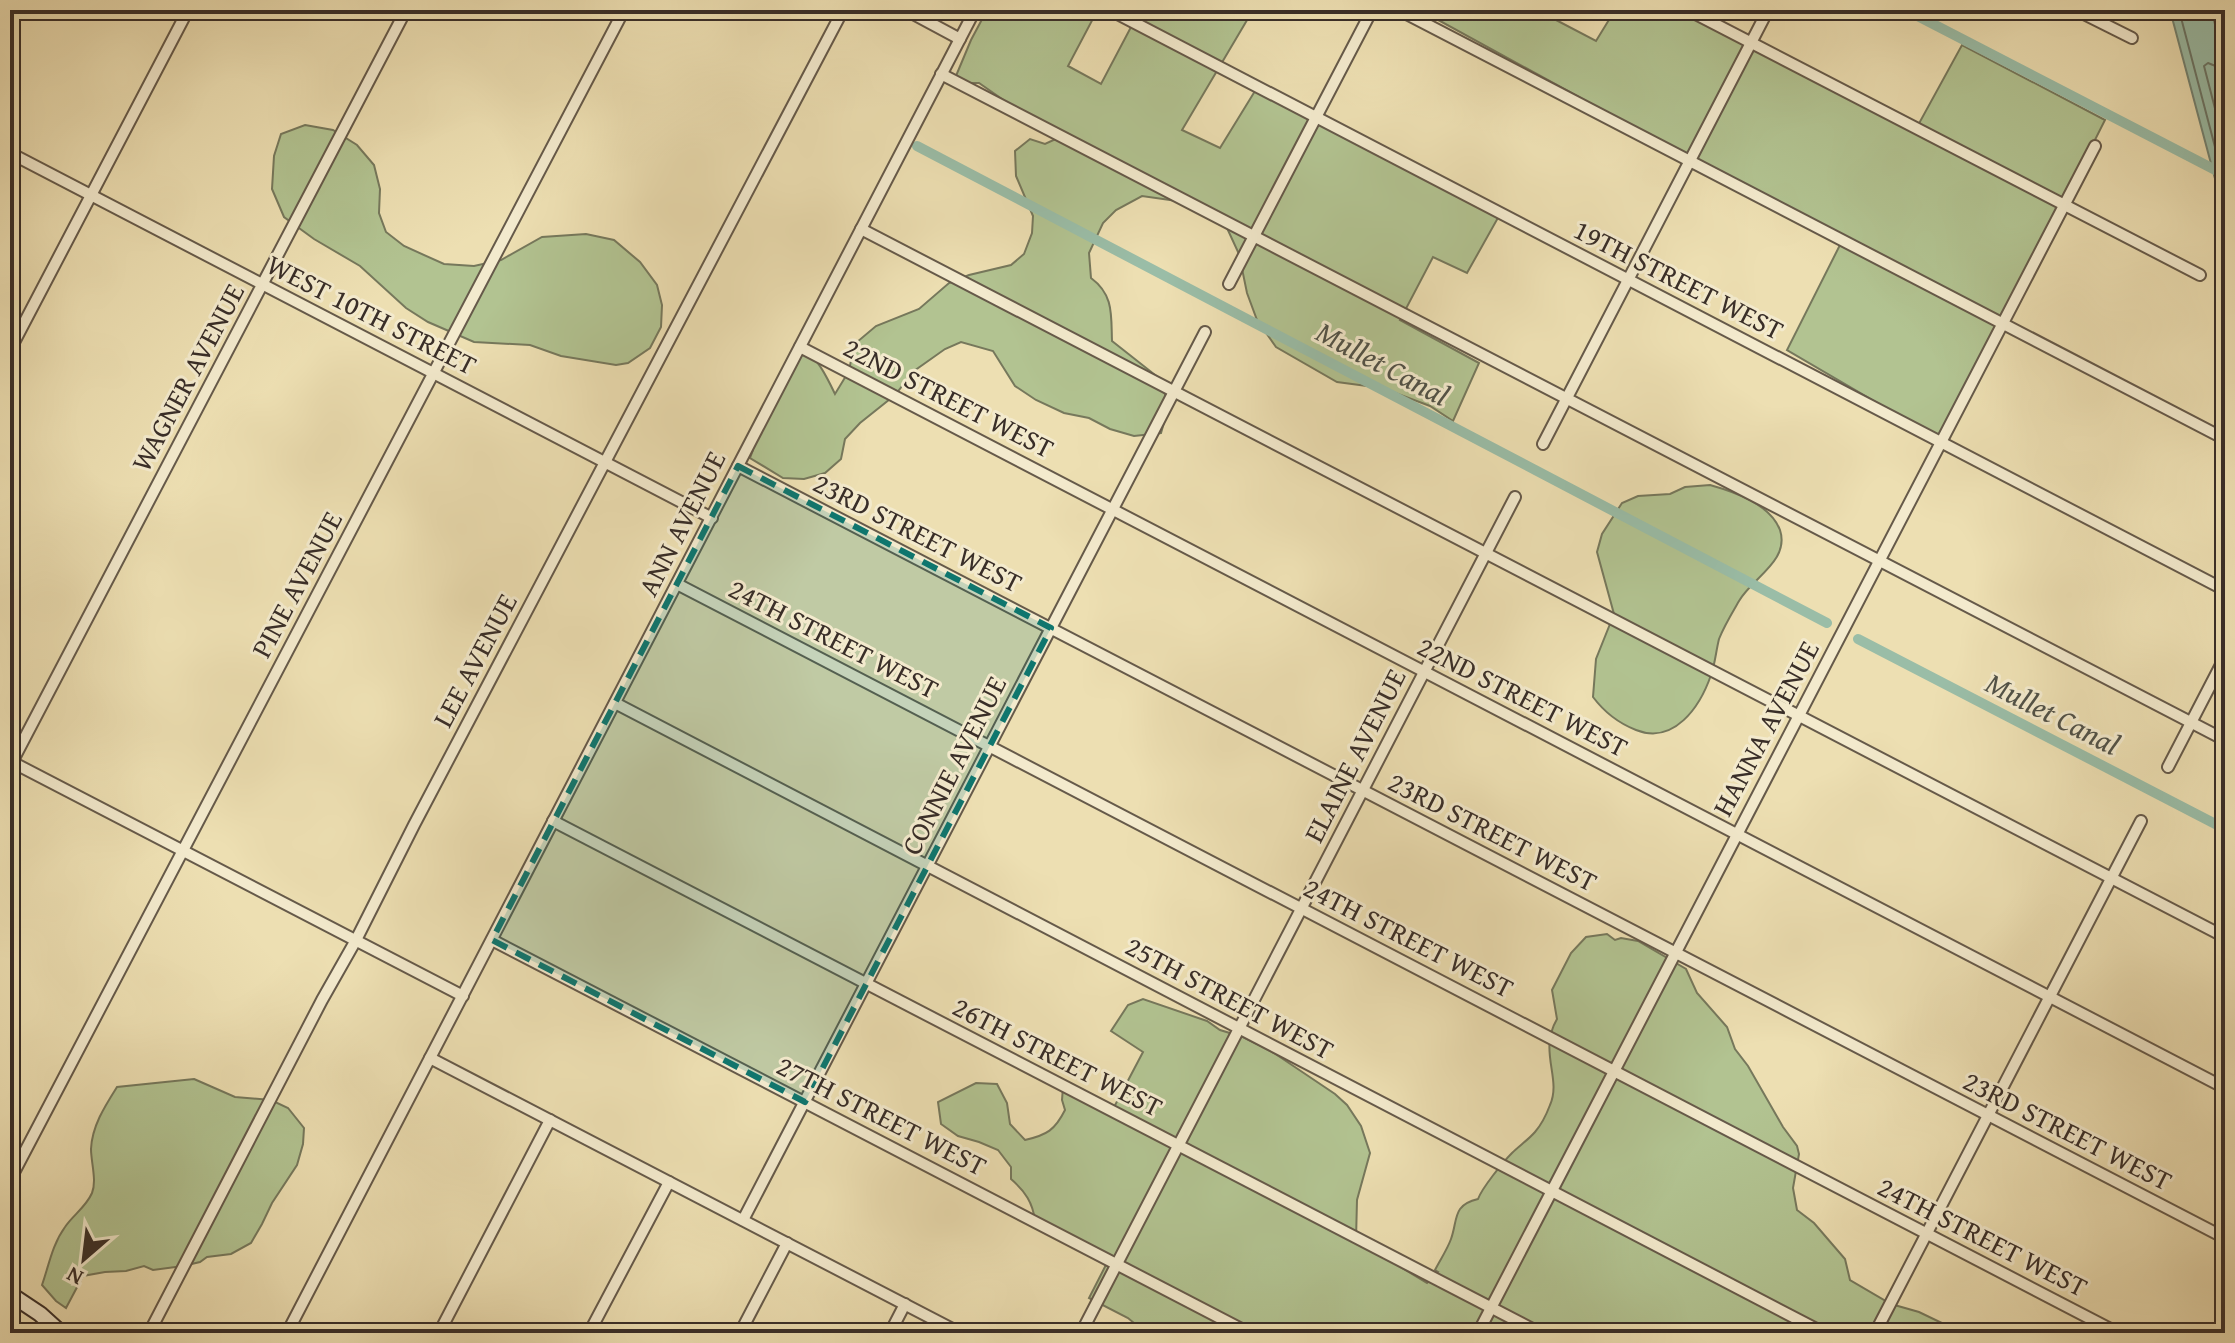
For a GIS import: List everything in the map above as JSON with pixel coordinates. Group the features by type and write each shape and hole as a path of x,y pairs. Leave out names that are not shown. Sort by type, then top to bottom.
{"street":[{"path":"10,350 188,10"},
{"name":"WAGNER AVENUE","path":"11,763 406,10"},
{"name":"PINE AVENUE","path":"10,1180 624,10"},
{"name":"LEE AVENUE","path":"149,1333 843,10"},
{"path":"906,10 960,39"},
{"name":"ANN AVENUE","path":"287,1333 975,10"},
{"name":"19TH STREET WEST","path":"1110,10 2225,590"},
{"path":"1229,284 1372,10"},
{"path":"1399,10 2225,439"},
{"path":"1688,10 2200,275"},
{"path":"1543,444 1768,10"},
{"path":"2076,10 2132,38"},
{"path":"941,74 2225,740"},
{"name":"HANNA AVENUE","path":"1478,1333 2095,146"},
{"name":"WEST 10TH STREET","path":"10,153 712,518"},
{"path":"861,229 2225,937"},
{"name":"CONNIE AVENUE","path":"743,1220 1205,332"},
{"name":"22ND STREET WEST","path":"800,347 2225,1088"},
{"name":"23RD STREET WEST","path":"738,466 2225,1238"},
{"name":"ELAINE AVENUE","path":"1081,1333 1515,497"},
{"name":"24TH STREET WEST","path":"677,584 2118,1333"},
{"path":"2168,767 2225,657"},
{"name":"25TH STREET WEST","path":"615,703 1824,1333"},
{"path":"11,763 463,996"},
{"name":"26TH STREET WEST","path":"553,821 1540,1333"},
{"path":"1875,1333 2141,821"},
{"name":"27TH STREET WEST","path":"492,940 1249,1333"},
{"path":"430,1058 960,1333"},
{"path":"439,1333 550,1120"},
{"path":"589,1333 669,1182"},
{"path":"740,1333 787,1243"},
{"path":"10,1294 61,1333"},
{"path":"890,1333 905,1304"}],"highlighted area":[{"path":"738,466 1051,628 805,1102 492,940"}],"shaded area":[{"path":"987,10 1090,10 1096,13 1068,66 1101,84 1140,10 1253,10 1182,130 1220,148 1255,91 1499,216 1467,273 1433,257 1400,320 1479,363 1453,421 1430,406 1382,388 1337,382 1276,347 1257,320 1247,293 1239,254 1227,228 1177,201 1142,196 1116,210 1103,223 1089,253 1091,278 1104,291 1107,299 1112,341 1159,378 1169,405 1161,433 1134,436 1110,429 1089,418 1064,413 1015,386 993,351 961,342 945,349 914,371 895,395 860,423 845,439 841,459 825,473 804,479 783,478 750,458 752,445 801,344 821,367 835,394 849,371 857,342 876,326 919,309 949,283 1011,265 1024,254 1032,233 1033,216 1016,176 1015,151 1030,139 1045,144 1058,138 979,83 953,83"},
{"path":"1420,10 1561,10 1556,20 1596,41 1615,10 1694,10 1916,129 1962,45 2105,120 1939,439 1787,350 1842,241"},
{"path":"305,125 333,130 357,145 374,165 380,189 379,213 386,232 404,246 444,264 474,266 501,260 542,237 586,234 614,240 640,262 657,285 662,305 661,327 650,348 628,363 616,365 561,356 530,345 474,342 428,322 406,308 360,266 284,217 272,189 274,156 281,134"},
{"path":"1710,485 1740,495 1768,513 1780,530 1780,551 1745,593 1728,620 1719,639 1706,687 1684,720 1662,732 1636,730 1612,717 1593,697 1596,659 1614,614 1597,552 1602,534 1622,503 1638,496 1670,494 1685,487"},
{"path":"1607,934 1615,940 1638,941 1686,969 1697,993 1727,1027 1735,1049 1797,1146 1799,1154 1793,1188 1797,1210 1814,1223 1845,1259 1850,1280 1891,1304 1919,1312 1944,1324 1947,1333 1146,1333 1128,1318 1089,1298 1109,1259 1035,1221 1030,1203 1011,1179 1011,1167 998,1150 958,1136 941,1124 938,1102 976,1083 997,1084 1007,1103 1010,1124 1025,1140 1045,1134 1058,1122 1065,1110 1063,1087 1112,1111 1143,1052 1111,1031 1128,1005 1143,999 1207,1021 1220,1030 1243,1037 1274,1053 1347,1105 1361,1126 1370,1153 1357,1200 1356,1240 1427,1283 1438,1272 1435,1270 1449,1243 1460,1209 1478,1199 1498,1169 1535,1132 1546,1115 1553,1095 1550,1043 1557,1019 1552,990 1571,953 1586,937"},
{"path":"194,1079 235,1097 271,1100 288,1108 304,1128 297,1165 251,1243 231,1254 207,1257 183,1266 153,1270 144,1266 83,1276 66,1308 42,1285 61,1234 92,1193 92,1141 104,1109 117,1087"}],"water":[{"path":"2170,10 2211,10 2225,60 2225,216"}],"waterway":[{"path":"1906,10 2225,175"},
{"name":"Mullet Canal","path":"917,146 1827,623"},
{"name":"Mullet Canal","path":"1858,639 2225,829"}]}
